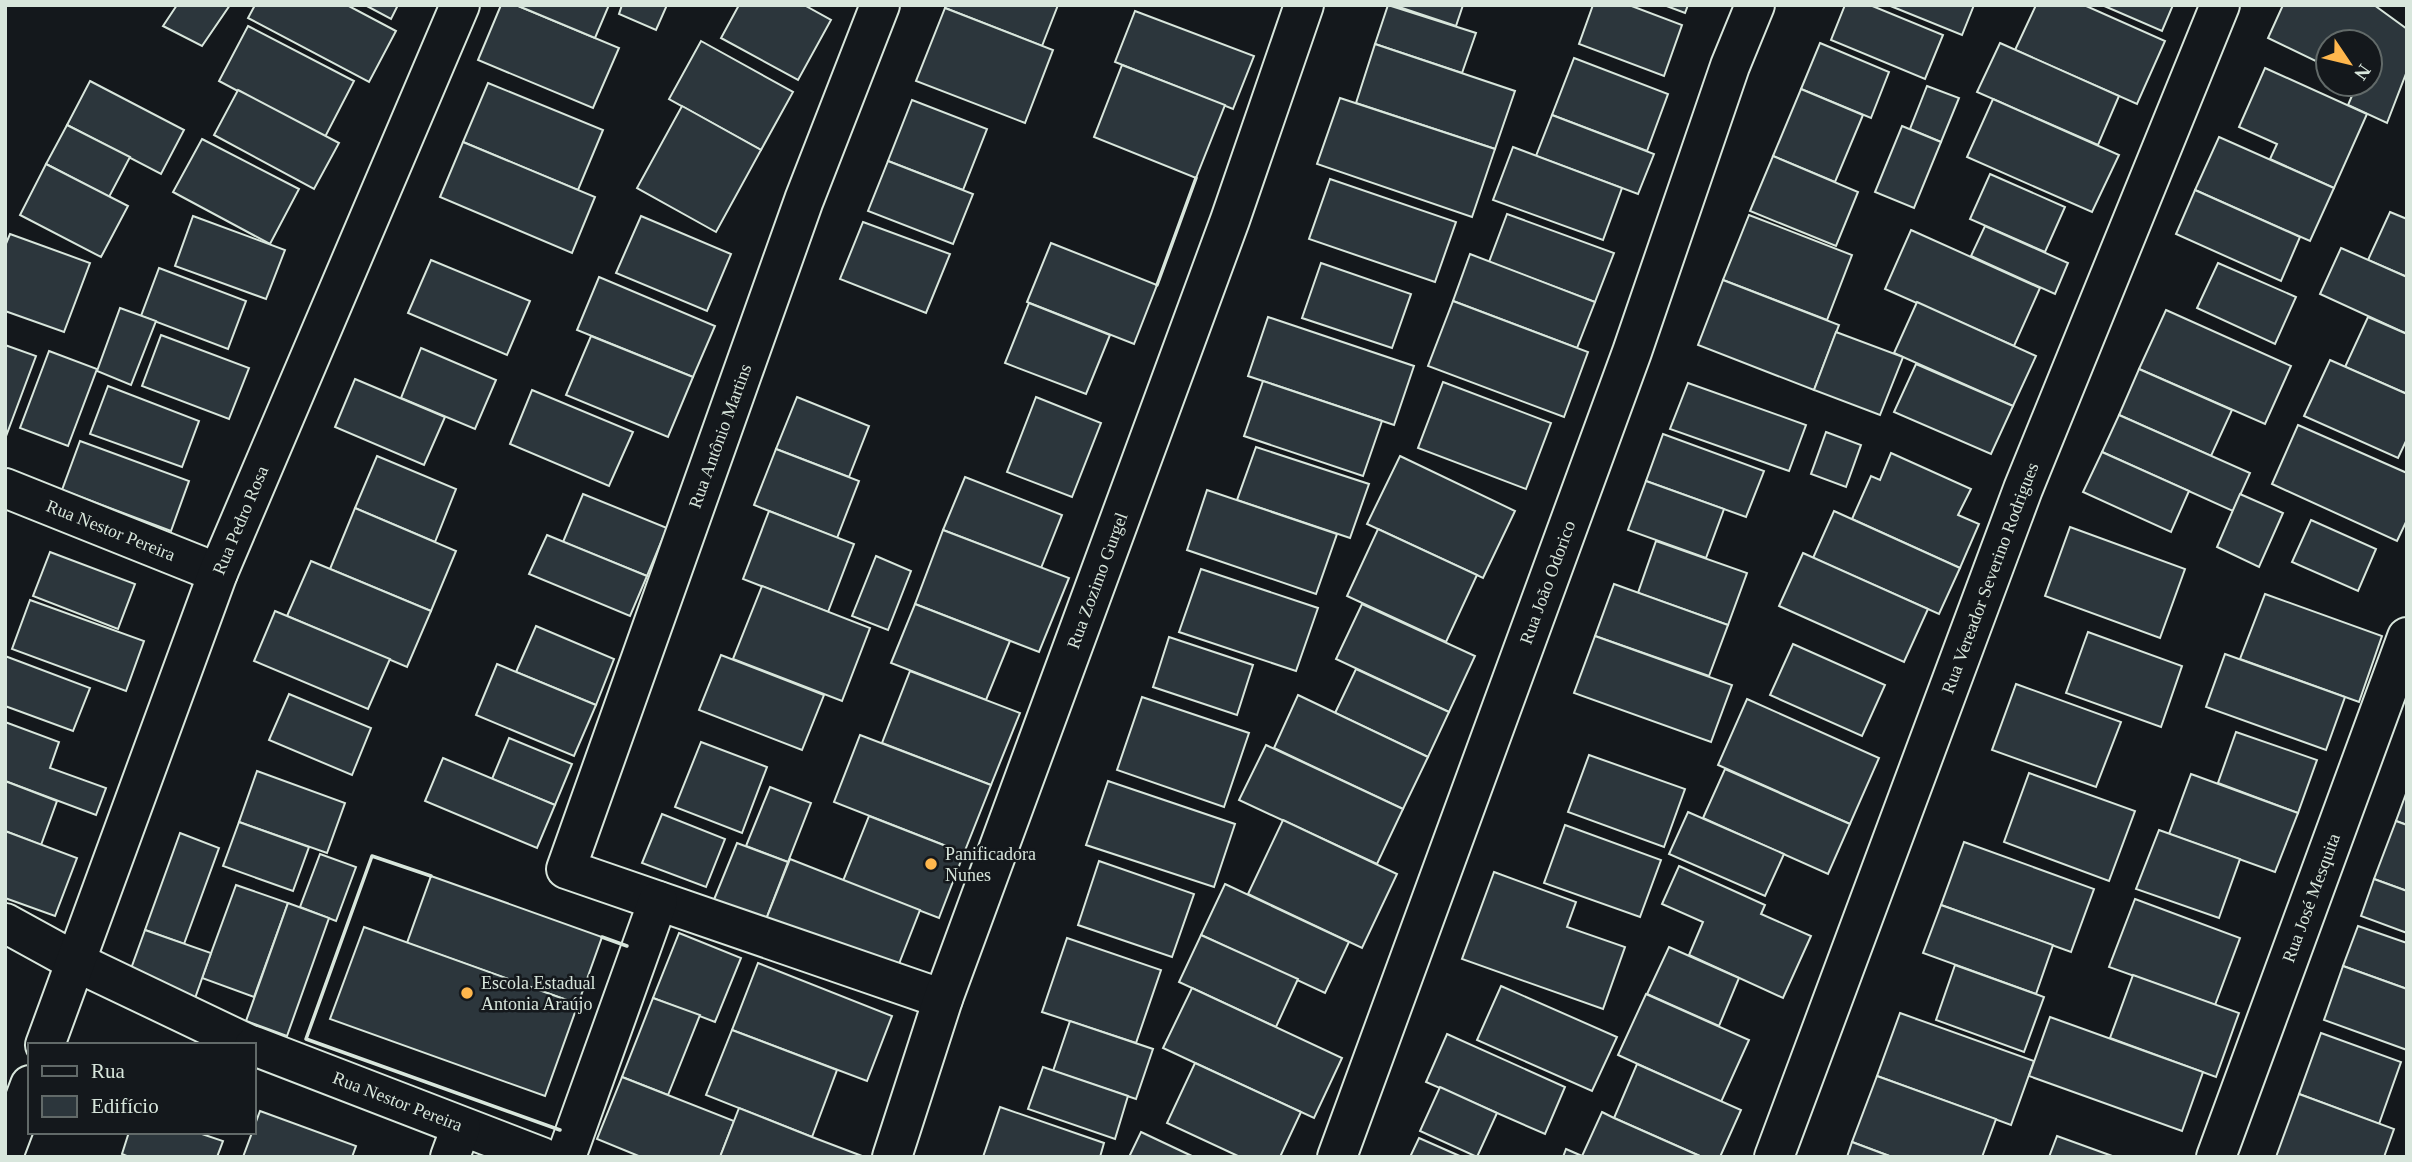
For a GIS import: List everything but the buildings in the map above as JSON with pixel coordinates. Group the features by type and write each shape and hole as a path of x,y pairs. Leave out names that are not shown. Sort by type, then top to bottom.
{"street":[{"name":"Rua Pedro Rosa","path":"46,1043 218,573 460,5"},
{"name":"Rua Antônio Martins","path":"658,901 566,869 804,200 880,5"},
{"name":"Rua Zozimo Gurgel","path":"892,1157 943,999 1230,220 1304,5"},
{"name":"Rua João Odorico","path":"1336,1157 1633,352 1730,66 1755,5"},
{"name":"Rua Vereador Severino Rodrigues","path":"1774,1157 2023,489 2220,5"},
{"name":"Rua Nestor Pereira","path":"5,488 218,573"},
{"name":"Rua José Mesquita","path":"2216,1157 2407,637"},
{"path":"566,1157 658,901 943,999"},
{"name":"Rua Nestor Pereira","path":"5,923 76,962 246,1043"},
{"name":"Rua Nestor Pereira","path":"256,1048 455,1142 542,1157"},
{"path":"5,1151 28,1090"}],"wall":[{"path":"1157,285 1196,178"},
{"path":"431,876 372,856 306,1039 560,1130"},
{"path":"602,937 627,946"}],"place":[{"name":"Panificadora Nunes","path":"931,864"},
{"name":"Escola Estadual Antonia Araújo","path":"467,993"}]}
